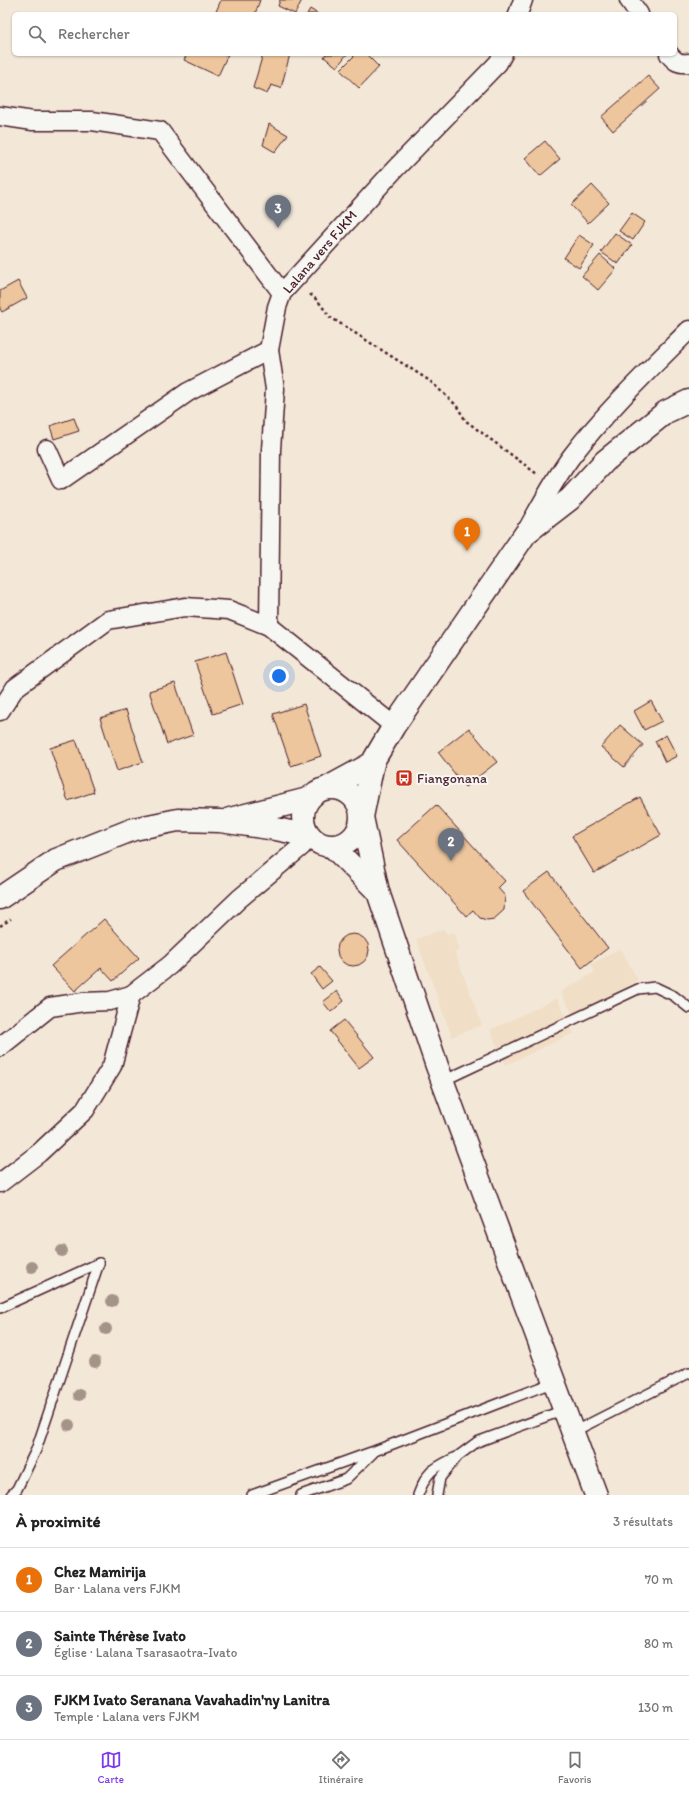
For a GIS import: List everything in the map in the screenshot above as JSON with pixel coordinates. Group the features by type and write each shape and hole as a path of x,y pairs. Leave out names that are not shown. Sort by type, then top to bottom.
{"main road":[{"path":"308,799 303,811 304,824 310,836 320,844 332,847 344,844 353,838 360,828 373,763 394,726 526,533 570,499 605,461 666,412 689,402"},
{"path":"220,822 308,799 318,791 329,787 373,763"},
{"path":"329,787 342,788 352,795 360,805 378,892 442,1082 596,1495"},
{"path":"0,898 56,860 134,829 178,820 220,822 276,829 310,836"},
{"path":"332,847 378,892"}],"street":[{"path":"519,12 523,0"},
{"path":"628,0 637,12"},
{"name":"Lalana vers FJKM","path":"269,626 271,450 274,389 269,350 277,307 282,294 394,169 498,63 502,56"},
{"path":"670,56 673,60 681,64 689,62"},
{"path":"0,116 33,121 92,121 160,131 282,294"},
{"path":"526,533 547,493 553,487 571,458 619,400 689,330"},
{"path":"47,449 61,480 188,392 269,350"},
{"path":"0,711 15,688 108,620 185,607 229,610 269,626 394,726"},
{"path":"0,1046 50,1007 84,1002 110,1001 131,995 170,964 239,899 302,846 310,836"},
{"path":"0,1183 39,1153 85,1110 112,1066 131,995"}],"lane":[{"path":"442,1082 638,989 655,987 674,996 689,1008"},
{"path":"0,1308 99,1264 36,1450 17,1489 11,1495"},
{"path":"573,1432 689,1373"},
{"path":"252,1495 377,1450 554,1382"},
{"path":"418,1495 424,1478 438,1467 458,1456 477,1442 564,1410"},
{"path":"301,1495 346,1479 377,1450"},
{"path":"437,1495 440,1478 458,1456"}],"path":[{"path":"294,280 318,301 330,317 430,381 456,406 466,421 553,487"}],"shaded area":[{"path":"444,929 447,934 453,932 460,950 455,952 482,1025 452,1037 416,939"},
{"path":"620,948 638,980 610,996 613,1002 577,1022 560,992 595,972 591,964"},
{"path":"557,998 574,1033 506,1065 490,1030"}],"building":[{"path":"221,0 260,0 256,12 216,12"},
{"path":"280,0 302,0 296,12 291,12 278,6"},
{"path":"186,56 227,56 218,76 184,60"},
{"path":"262,56 289,56 281,88 271,85 267,94 253,88"},
{"path":"325,56 345,56 337,67"},
{"path":"354,56 368,56 379,67 359,88 340,70"},
{"path":"648,76 660,89 613,131 601,117"},
{"path":"269,124 288,135 275,152 263,145"},
{"path":"545,141 560,159 540,176 525,158"},
{"path":"592,185 609,203 588,223 571,205"},
{"path":"632,213 645,222 633,240 619,231"},
{"path":"615,233 632,245 618,264 601,252"},
{"path":"579,235 594,245 579,268 564,258"},
{"path":"600,255 616,269 598,290 582,276"},
{"path":"18,281 27,298 2,312 0,309 0,291"},
{"path":"74,418 79,431 54,439 50,426"},
{"path":"226,652 243,704 213,714 195,662"},
{"path":"175,683 193,735 167,744 149,691"},
{"path":"651,701 662,721 644,730 634,711"},
{"path":"304,704 321,756 291,766 273,714"},
{"path":"126,710 143,762 117,771 100,718"},
{"path":"620,725 643,745 624,767 601,747"},
{"path":"469,728 497,762 465,787 438,752"},
{"path":"666,735 677,756 665,762 655,741"},
{"path":"76,740 94,792 68,801 50,748"},
{"path":"640,797 661,835 594,873 572,836"},
{"path":"436,805 505,881 498,888 505,896 504,910 494,919 487,920 480,918 473,910 466,916 397,840"},
{"path":"549,872 608,948 582,968 523,891"},
{"path":"104,919 139,958 113,981 101,968 75,991 51,966"},
{"path":"350,934 356,934 365,938 369,950 365,962 356,966 350,966 341,962 337,953 337,947 341,938"},
{"path":"320,967 332,981 322,989 311,974"},
{"path":"337,991 344,1001 331,1012 323,1002"},
{"path":"344,1020 374,1057 359,1068 330,1031"}],"place":[{"name":"FJKM Ivato Seranana Vavahadin'ny Lanitra","path":"278,228"},
{"name":"Chez Mamirija","path":"467,551"},
{"name":"Fiangonana","path":"404,778"},
{"name":"Sainte Thérèse Ivato","path":"451,861"}]}
